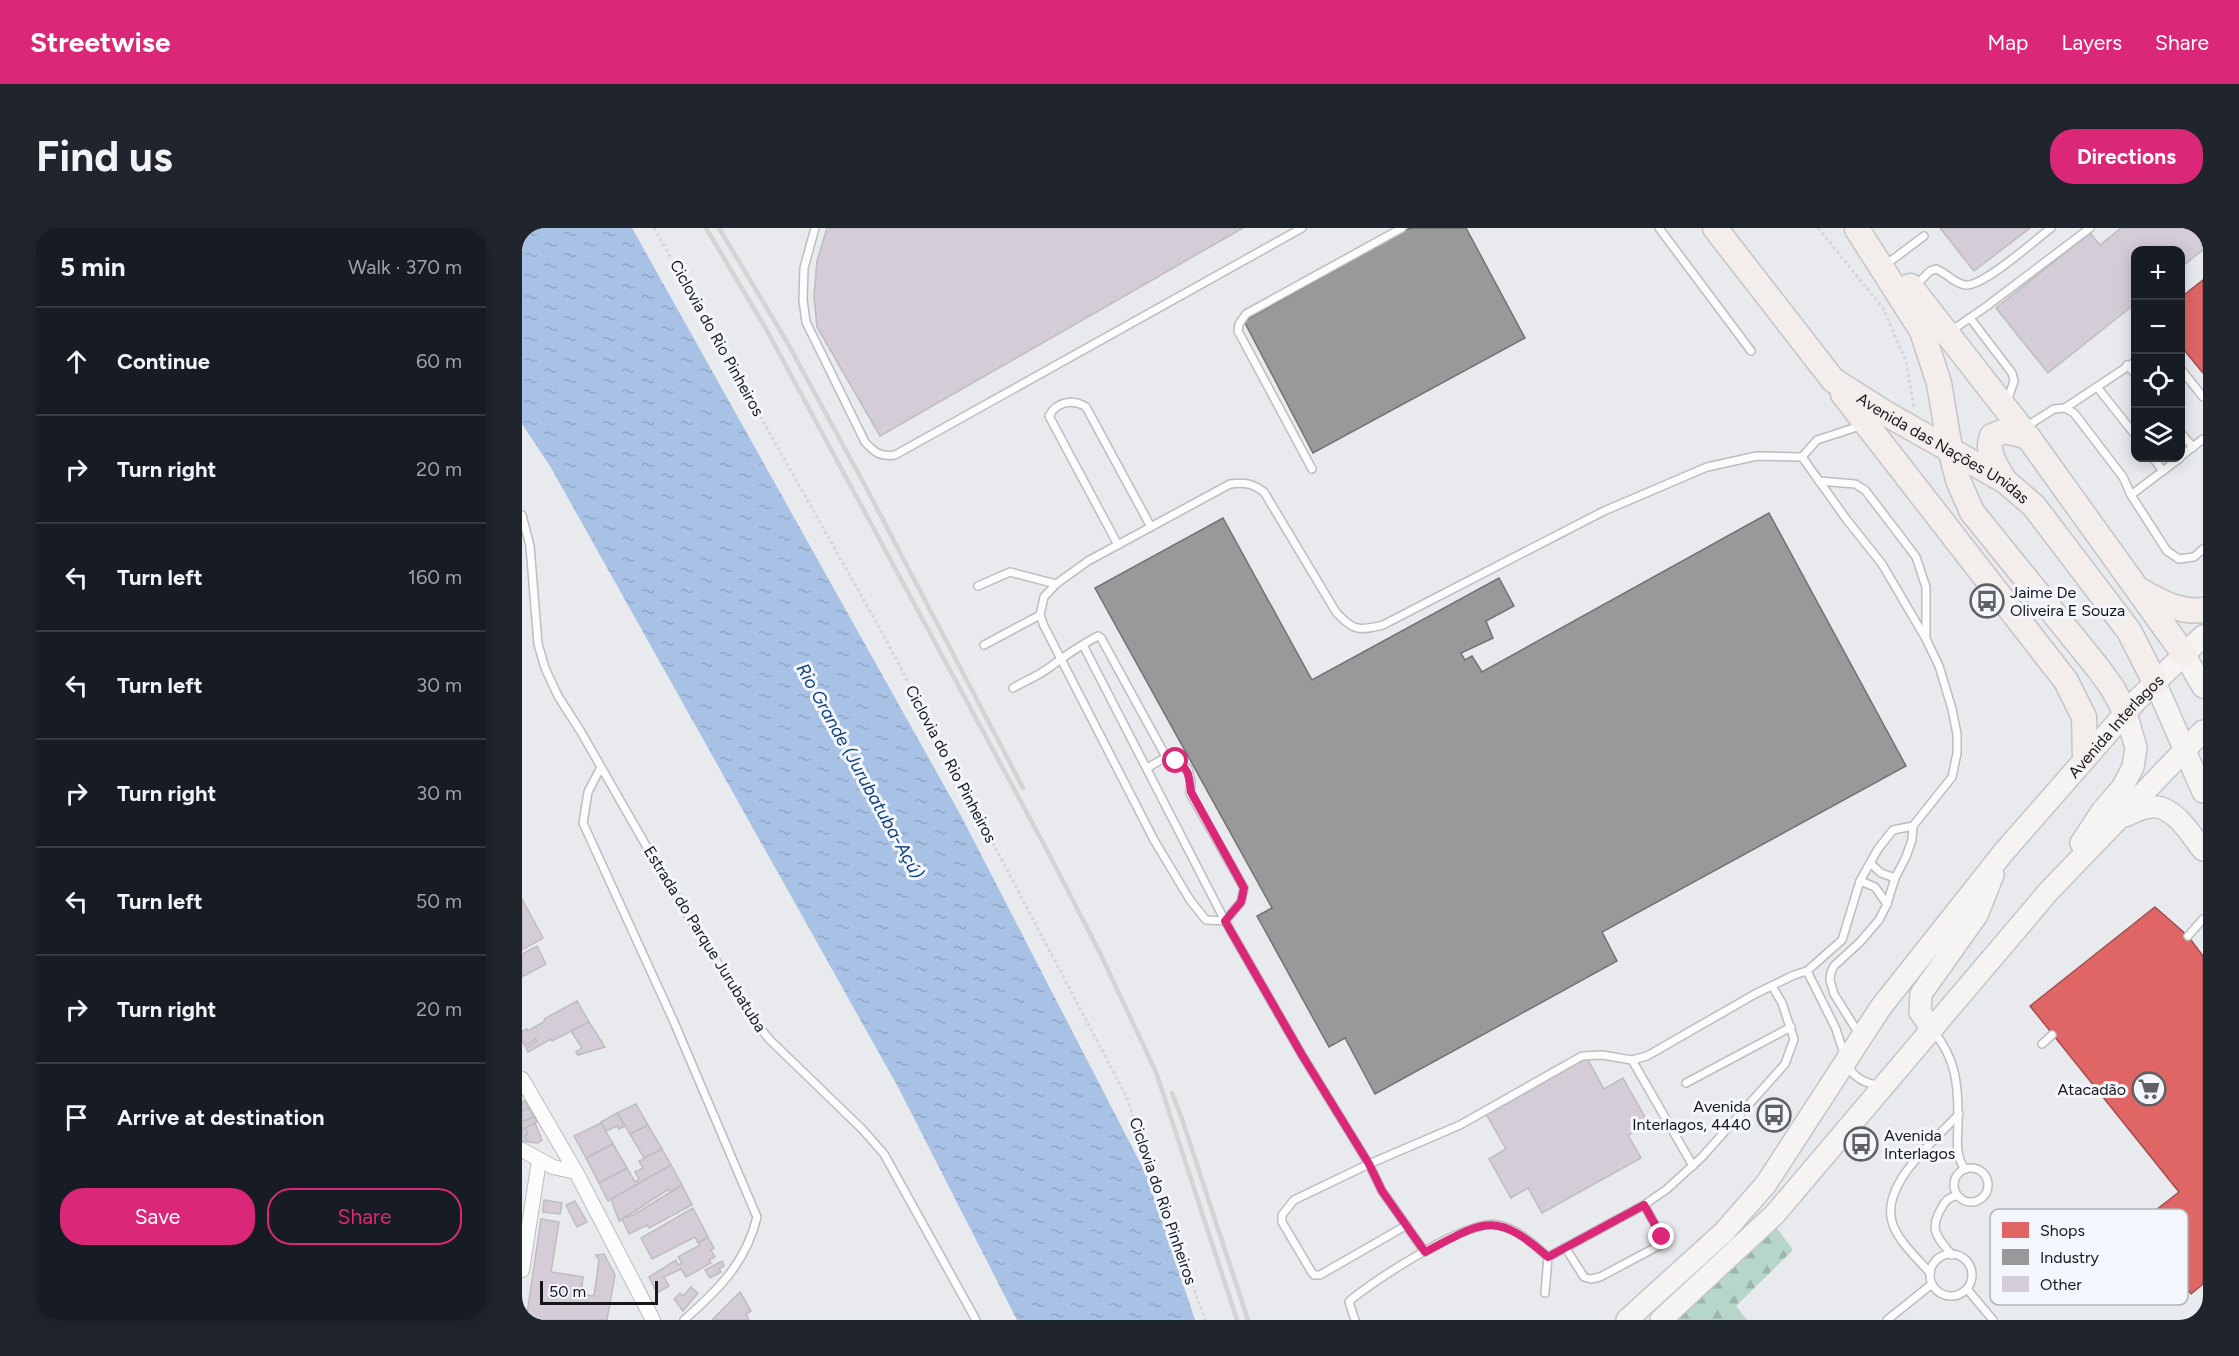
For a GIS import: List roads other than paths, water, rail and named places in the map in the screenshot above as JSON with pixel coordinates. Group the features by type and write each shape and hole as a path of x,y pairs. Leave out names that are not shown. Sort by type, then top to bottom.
{"highway":[{"name":"Avenida das Nações Unidas","path":"1714,228 1833,380 2005,481 2034,506 2129,632 2155,682"},
{"path":"1857,228 1912,289 2025,433 2184,654"},
{"path":"1857,228 1922,331 1939,383 1950,449 1958,480 1972,512 2098,668 2126,713"},
{"path":"1833,380 2066,681 2084,717 2085,757"},
{"path":"2005,481 1990,452 1989,443 1992,436 2005,431 2025,433"},
{"path":"2136,589 2186,612 2203,610"}],"main road":[{"name":"Avenida Interlagos","path":"1628,1320 1724,1232 1766,1184 1881,1007 2003,853 2085,757 2155,682 2203,636"},
{"path":"2184,654 2203,687"},
{"path":"2155,682 2203,792"},
{"path":"2049,891 2102,812 2122,788 2133,767 2136,748 2126,713"},
{"path":"1661,1320 1775,1214 2049,891 2203,731"},
{"path":"2118,818 2144,808 2157,807 2178,819 2203,850"},
{"path":"1932,1029 1920,1012 1921,994 1977,915 2003,853"}],"street":[{"path":"522,1078 576,1172 653,1320"},
{"path":"522,1150 553,1167 576,1172"},
{"path":"522,1270 539,1161"}],"lane":[{"path":"815,228 804,268 803,300 806,322 866,442 874,452 884,457 895,455 1302,228"},
{"path":"1312,469 1238,331 1239,324 1246,314 1402,228"},
{"path":"1659,228 1751,351"},
{"path":"1912,289 1936,268 1956,282 1967,286 1982,282 2051,228"},
{"path":"1947,334 2090,228"},
{"path":"1888,263 1924,236"},
{"path":"1970,318 2012,373 2012,390 2005,407"},
{"path":"2025,433 2054,409 2065,408 2131,363"},
{"path":"2127,365 2131,369"},
{"path":"2185,373 2203,396"},
{"path":"2097,387 2131,430"},
{"path":"1118,545 1049,416 1056,406 1066,402 1078,402 1086,407 1151,527"},
{"path":"2065,408 2074,413 2123,477 2131,495 2167,550 2179,559 2194,557 2203,549"},
{"path":"1225,921 1206,920 1191,900 1154,840 1060,658 1040,615 1044,597 1056,584 1088,561 1230,484 1244,482 1255,485 1264,492 1336,612 1347,624 1359,630 1383,625 1604,511 1707,467 1756,456 1802,457 1817,440 1866,424"},
{"path":"2185,437 2193,447"},
{"path":"2185,453 2203,439"},
{"path":"1802,457 1882,564 1926,639 1939,666 1957,734 1957,753 1952,777 1913,826 1912,840 1906,857 1895,878 1879,920 1860,942 1834,966 1831,972 1830,980 1834,994 1862,1038"},
{"path":"2156,462 2163,471"},
{"path":"2131,495 2174,462"},
{"path":"1820,481 1855,484 1865,490 1916,557 1926,587 1926,639"},
{"name":"Estrada do Parque Jurubatuba","path":"522,514 530,546 537,644 558,696 660,870 751,1017 770,1040 862,1129 884,1154 976,1320"},
{"path":"978,586 1010,572 1056,584"},
{"path":"984,645 1040,615"},
{"path":"1013,688 1050,668 1060,658 1098,636 1101,638 1164,753 1188,769 1191,792 1244,888 1241,902 1225,921"},
{"path":"1083,645 1225,921 1302,1055 1369,1164 1382,1191 1425,1252"},
{"path":"1147,768 1168,756"},
{"path":"601,767 588,792 583,823 674,1022 757,1217 747,1249 724,1282 684,1320"},
{"path":"1407,1225 1320,1275 1314,1275 1282,1222 1281,1215 1294,1200 1369,1164 1460,1125 1582,1056 1602,1055 1632,1059 1647,1056 1772,986 1807,971 1842,940 1860,880 1893,830 1913,826"},
{"path":"1870,863 1881,873 1895,878"},
{"path":"1860,880 1875,887 1887,904"},
{"path":"2188,936 2203,919"},
{"path":"1807,971 1836,1029 1851,1072 1861,1080 1885,1086"},
{"path":"1548,1257 1644,1205 1667,1189 1693,1166 1785,1064 1794,1040 1782,1003 1772,986"},
{"path":"1686,1083 1791,1027"},
{"path":"1932,1029 1947,1048 1952,1060 1959,1114 1958,1150 1960,1161 1965,1169"},
{"path":"2042,1044 2052,1035"},
{"path":"1632,1059 1693,1166"},
{"path":"1930,1273 1934,1262 1940,1257 1952,1255 1964,1259 1971,1270 1970,1284 1961,1294 1948,1296 1936,1290 1930,1273 1901,1239 1895,1228 1890,1211 1892,1197 1903,1175 1959,1114"},
{"path":"1973,1168 1983,1173 1988,1190 1981,1199 1976,1202 1964,1201 1956,1196 1955,1179 1965,1169 1973,1168"},
{"path":"1952,1255 1935,1233 1934,1222 1948,1198 1956,1196"},
{"path":"1565,1247 1584,1277 1590,1279 1600,1277 1660,1245 1662,1237 1644,1205"},
{"path":"1355,1320 1350,1308 1353,1298 1397,1267 1482,1224 1506,1227 1526,1239 1548,1257"},
{"path":"1545,1293 1548,1257"},
{"path":"1887,1320 1932,1284"},
{"path":"1966,1289 1993,1320"}],"water":[{"name":"Rio Grande (Jurubatuba-Açú)","path":"522,228 632,228 960,814 1148,1178 1195,1320 1017,1320 898,1087 550,466 522,424"}],"railway":[{"path":"706,228 765,327 1099,951 1156,1072 1237,1320"},
{"path":"719,228 787,342 869,493 1023,788"},
{"path":"1172,1093 1248,1320"}],"place":[{"name":"Jaime De Oliveira E Souza","path":"1987,601"},
{"name":"Atacadão","path":"2149,1089"},
{"name":"Avenida Interlagos, 4440","path":"1774,1115"},
{"name":"Avenida Interlagos","path":"1861,1144"}]}
